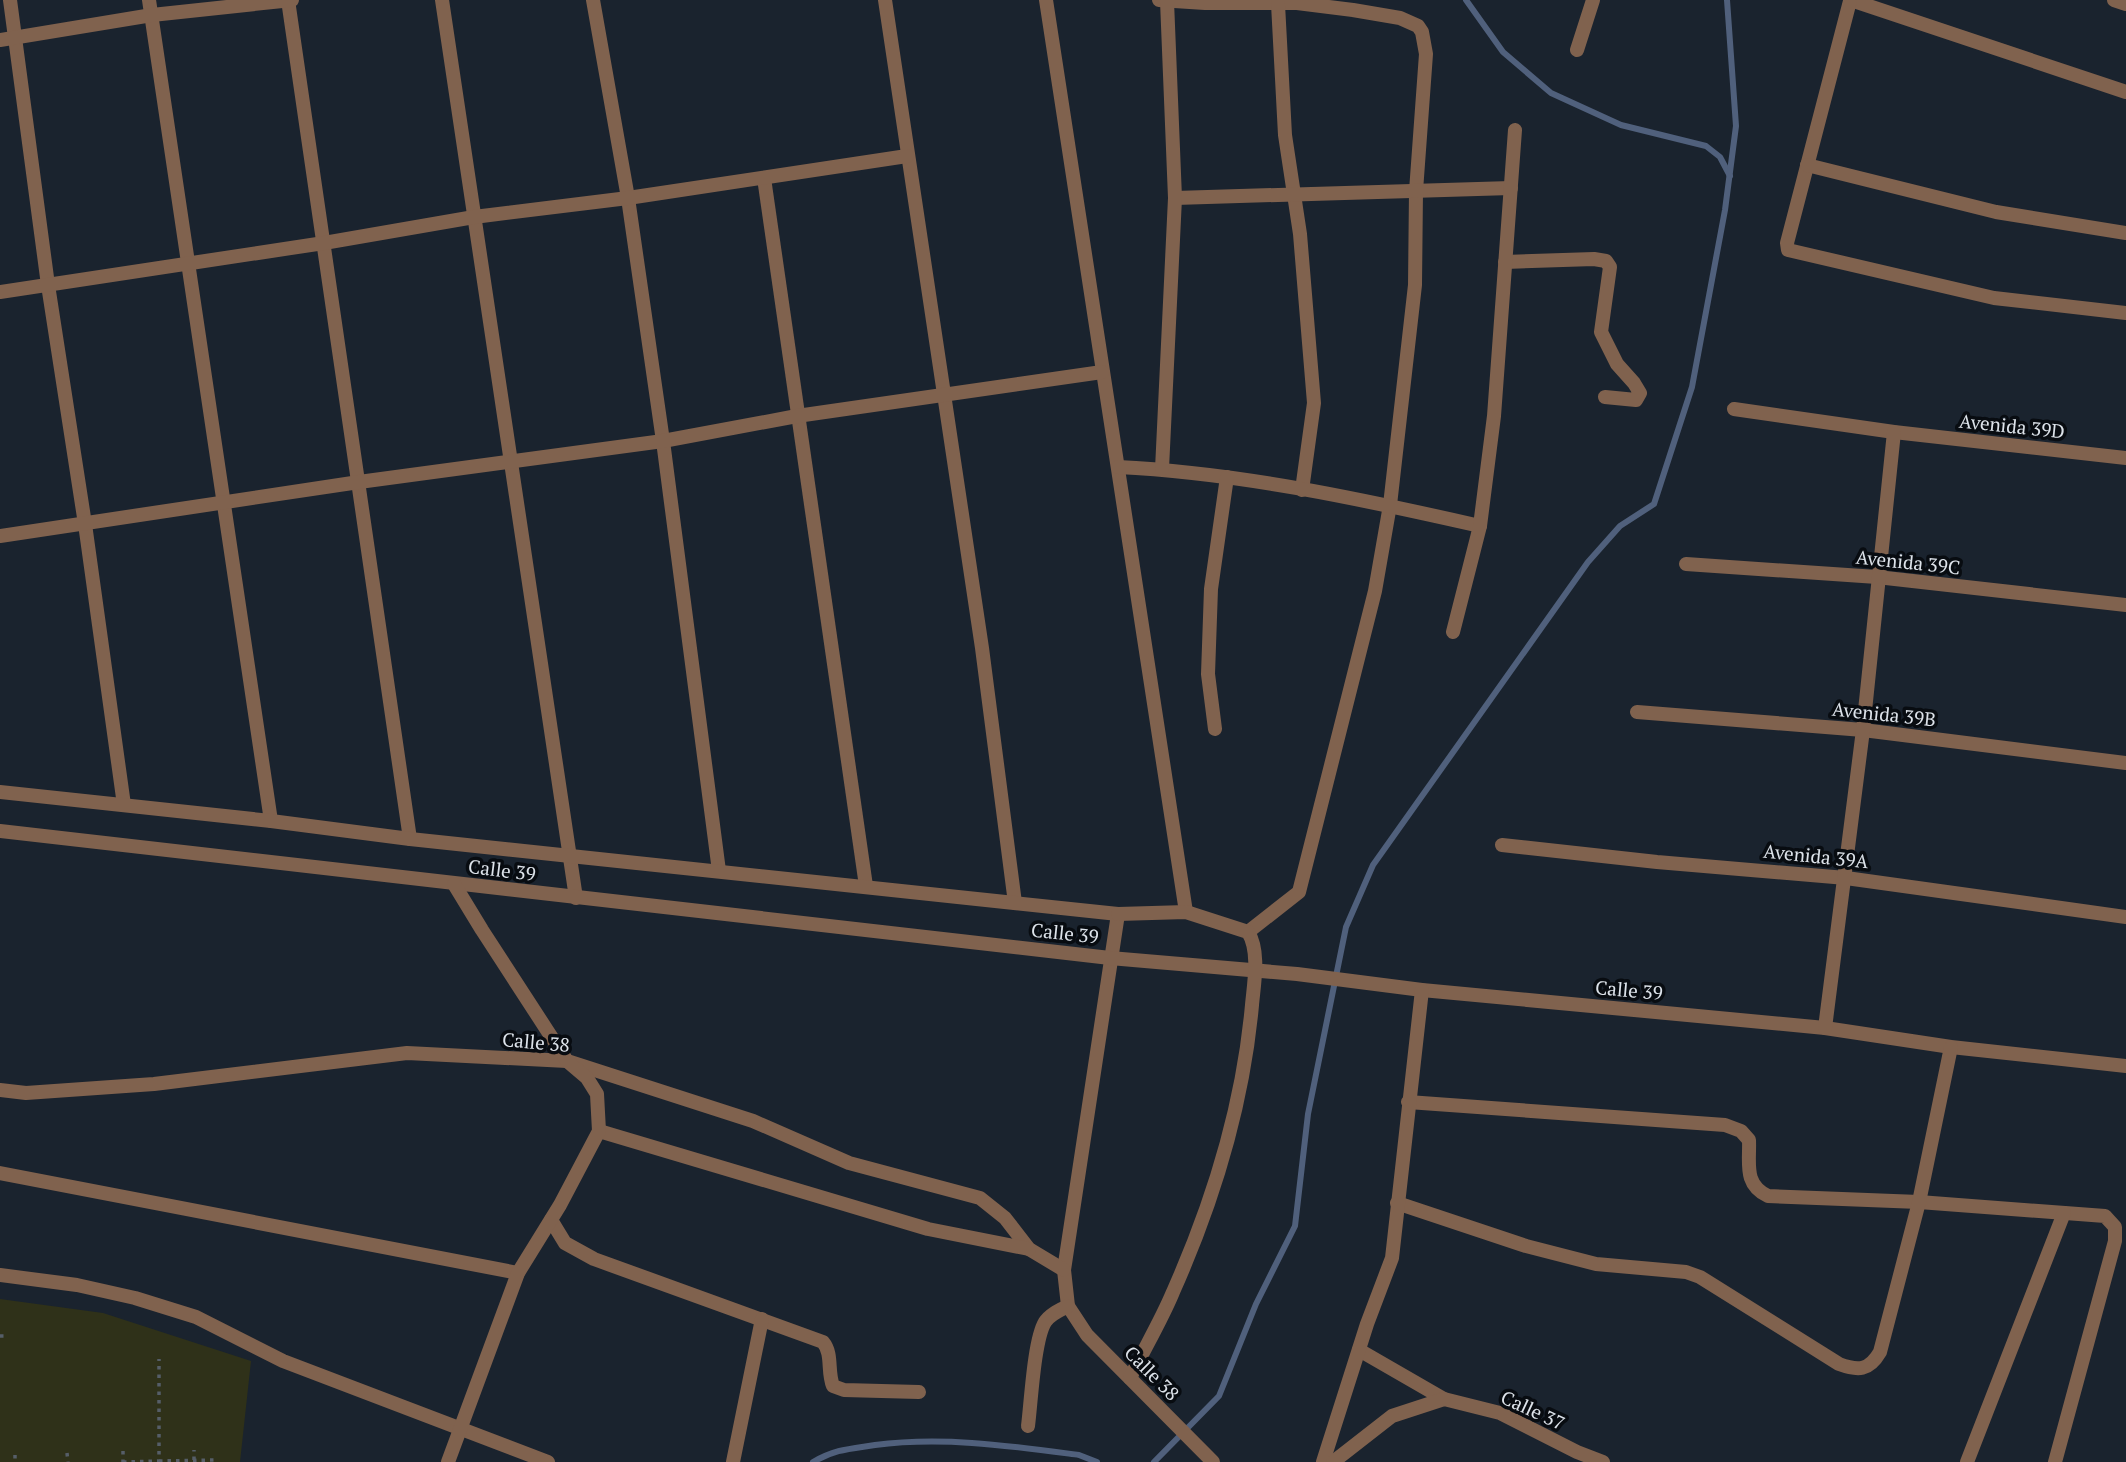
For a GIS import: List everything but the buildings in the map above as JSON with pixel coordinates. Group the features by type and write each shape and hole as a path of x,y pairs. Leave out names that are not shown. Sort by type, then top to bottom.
{"street":[{"path":"10,0 48,285 85,523 124,805"},
{"path":"0,40 150,7 290,0 410,839"},
{"path":"442,0 576,898"},
{"path":"593,0 628,198 719,870"},
{"path":"885,0 982,648 1016,902"},
{"path":"1046,0 1186,912"},
{"path":"1577,50 1593,0"},
{"path":"2126,92 1850,0 1787,243 1788,250 1994,298 2126,313"},
{"path":"2114,0 2126,4"},
{"path":"1162,469 1175,198 1163,1 1297,3 1353,10 1400,19 1418,26 1422,32 1426,54 1416,191 1415,285 1390,505 1375,591 1299,892 1248,932"},
{"path":"1278,4 1285,135 1300,234 1314,403 1302,490"},
{"path":"150,7 271,821"},
{"path":"1453,632 1480,526 1494,416 1515,130"},
{"path":"0,292 324,243 474,217 628,198 907,156"},
{"path":"1807,165 1996,212 2126,233"},
{"path":"764,178 866,886"},
{"path":"1175,198 1511,188"},
{"path":"1505,262 1594,259 1606,261 1610,267 1601,332 1617,364 1640,393 1636,400 1631,401 1605,397"},
{"path":"0,536 359,482 663,441 797,416 1102,372"},
{"name":"Avenida 39D","path":"1734,409 1894,432 2126,458"},
{"path":"1825,1028 1846,878 1894,432"},
{"path":"1118,467 1162,469 1263,481 1390,505 1480,526"},
{"path":"1215,729 1208,674 1211,590 1227,477"},
{"name":"Avenida 39C","path":"1686,564 1877,577 2126,605"},
{"name":"Avenida 39B","path":"1637,712 1863,730 2126,763"},
{"path":"0,792 410,839 1118,914 1186,912 1248,932 1253,939 1255,972 1248,1042 1231,1133 1209,1207 1173,1294 1130,1378"},
{"name":"Calle 39","path":"0,831 1110,958 1297,974 1422,990 1825,1028 1951,1047 2126,1066"},
{"name":"Avenida 39A","path":"1502,845 1657,862 1846,878 2126,917"},
{"path":"448,1462 518,1273 551,1220 598,1131 597,1094 587,1078 567,1061 454,884"},
{"path":"1028,1426 1038,1345 1044,1322 1052,1314 1068,1306 1064,1270 1118,914"},
{"path":"1322,1462 1392,1258 1422,990"},
{"path":"1397,1203 1526,1246 1596,1264 1686,1272 1700,1277 1839,1364 1854,1369 1863,1368 1874,1362 1880,1352 1919,1202 1951,1047"},
{"name":"Calle 38","path":"0,1090 26,1093 154,1084 407,1053 567,1061 753,1121 849,1163 980,1198 1005,1218 1029,1249 1064,1270"},
{"path":"1408,1102 1725,1125 1741,1131 1749,1140 1750,1182 1756,1191 1768,1196 1919,1202 2105,1216 2115,1227 2115,1241 2054,1462"},
{"path":"598,1131 928,1229 1029,1249"},
{"path":"0,1173 518,1273"},
{"path":"1967,1462 2064,1213"},
{"path":"551,1220 565,1243 594,1259 823,1342 829,1349 829,1377 833,1387 844,1390 919,1392"},
{"path":"0,1275 77,1285 135,1298 196,1317 284,1361 548,1462"},
{"name":"Calle 38","path":"1068,1306 1087,1335 1213,1462"},
{"path":"733,1462 762,1319"},
{"name":"Calle 37","path":"1359,1350 1444,1399 1500,1413 1580,1457 1603,1462"},
{"path":"1333,1462 1392,1416 1444,1399"}],"path":[{"path":"159,1359 159,1461"},
{"path":"194,1450 194,1460"},
{"path":"123,1451 123,1462 215,1460"},
{"path":"67,1453 68,1462"},
{"path":"15,1455 15,1462"}],"green space":[{"path":"0,1299 103,1313 251,1361 240,1462 0,1462"}],"waterway":[{"path":"1466,0 1503,52 1551,93 1621,125 1706,146 1720,157 1730,176"},
{"path":"1154,1462 1219,1396 1256,1304 1295,1226 1308,1114 1346,927 1373,865 1588,562 1620,526 1654,504 1692,387 1725,210 1736,126 1727,0"},
{"path":"813,1462 836,1452 900,1442 977,1443 1028,1448 1079,1455 1097,1462"}]}
